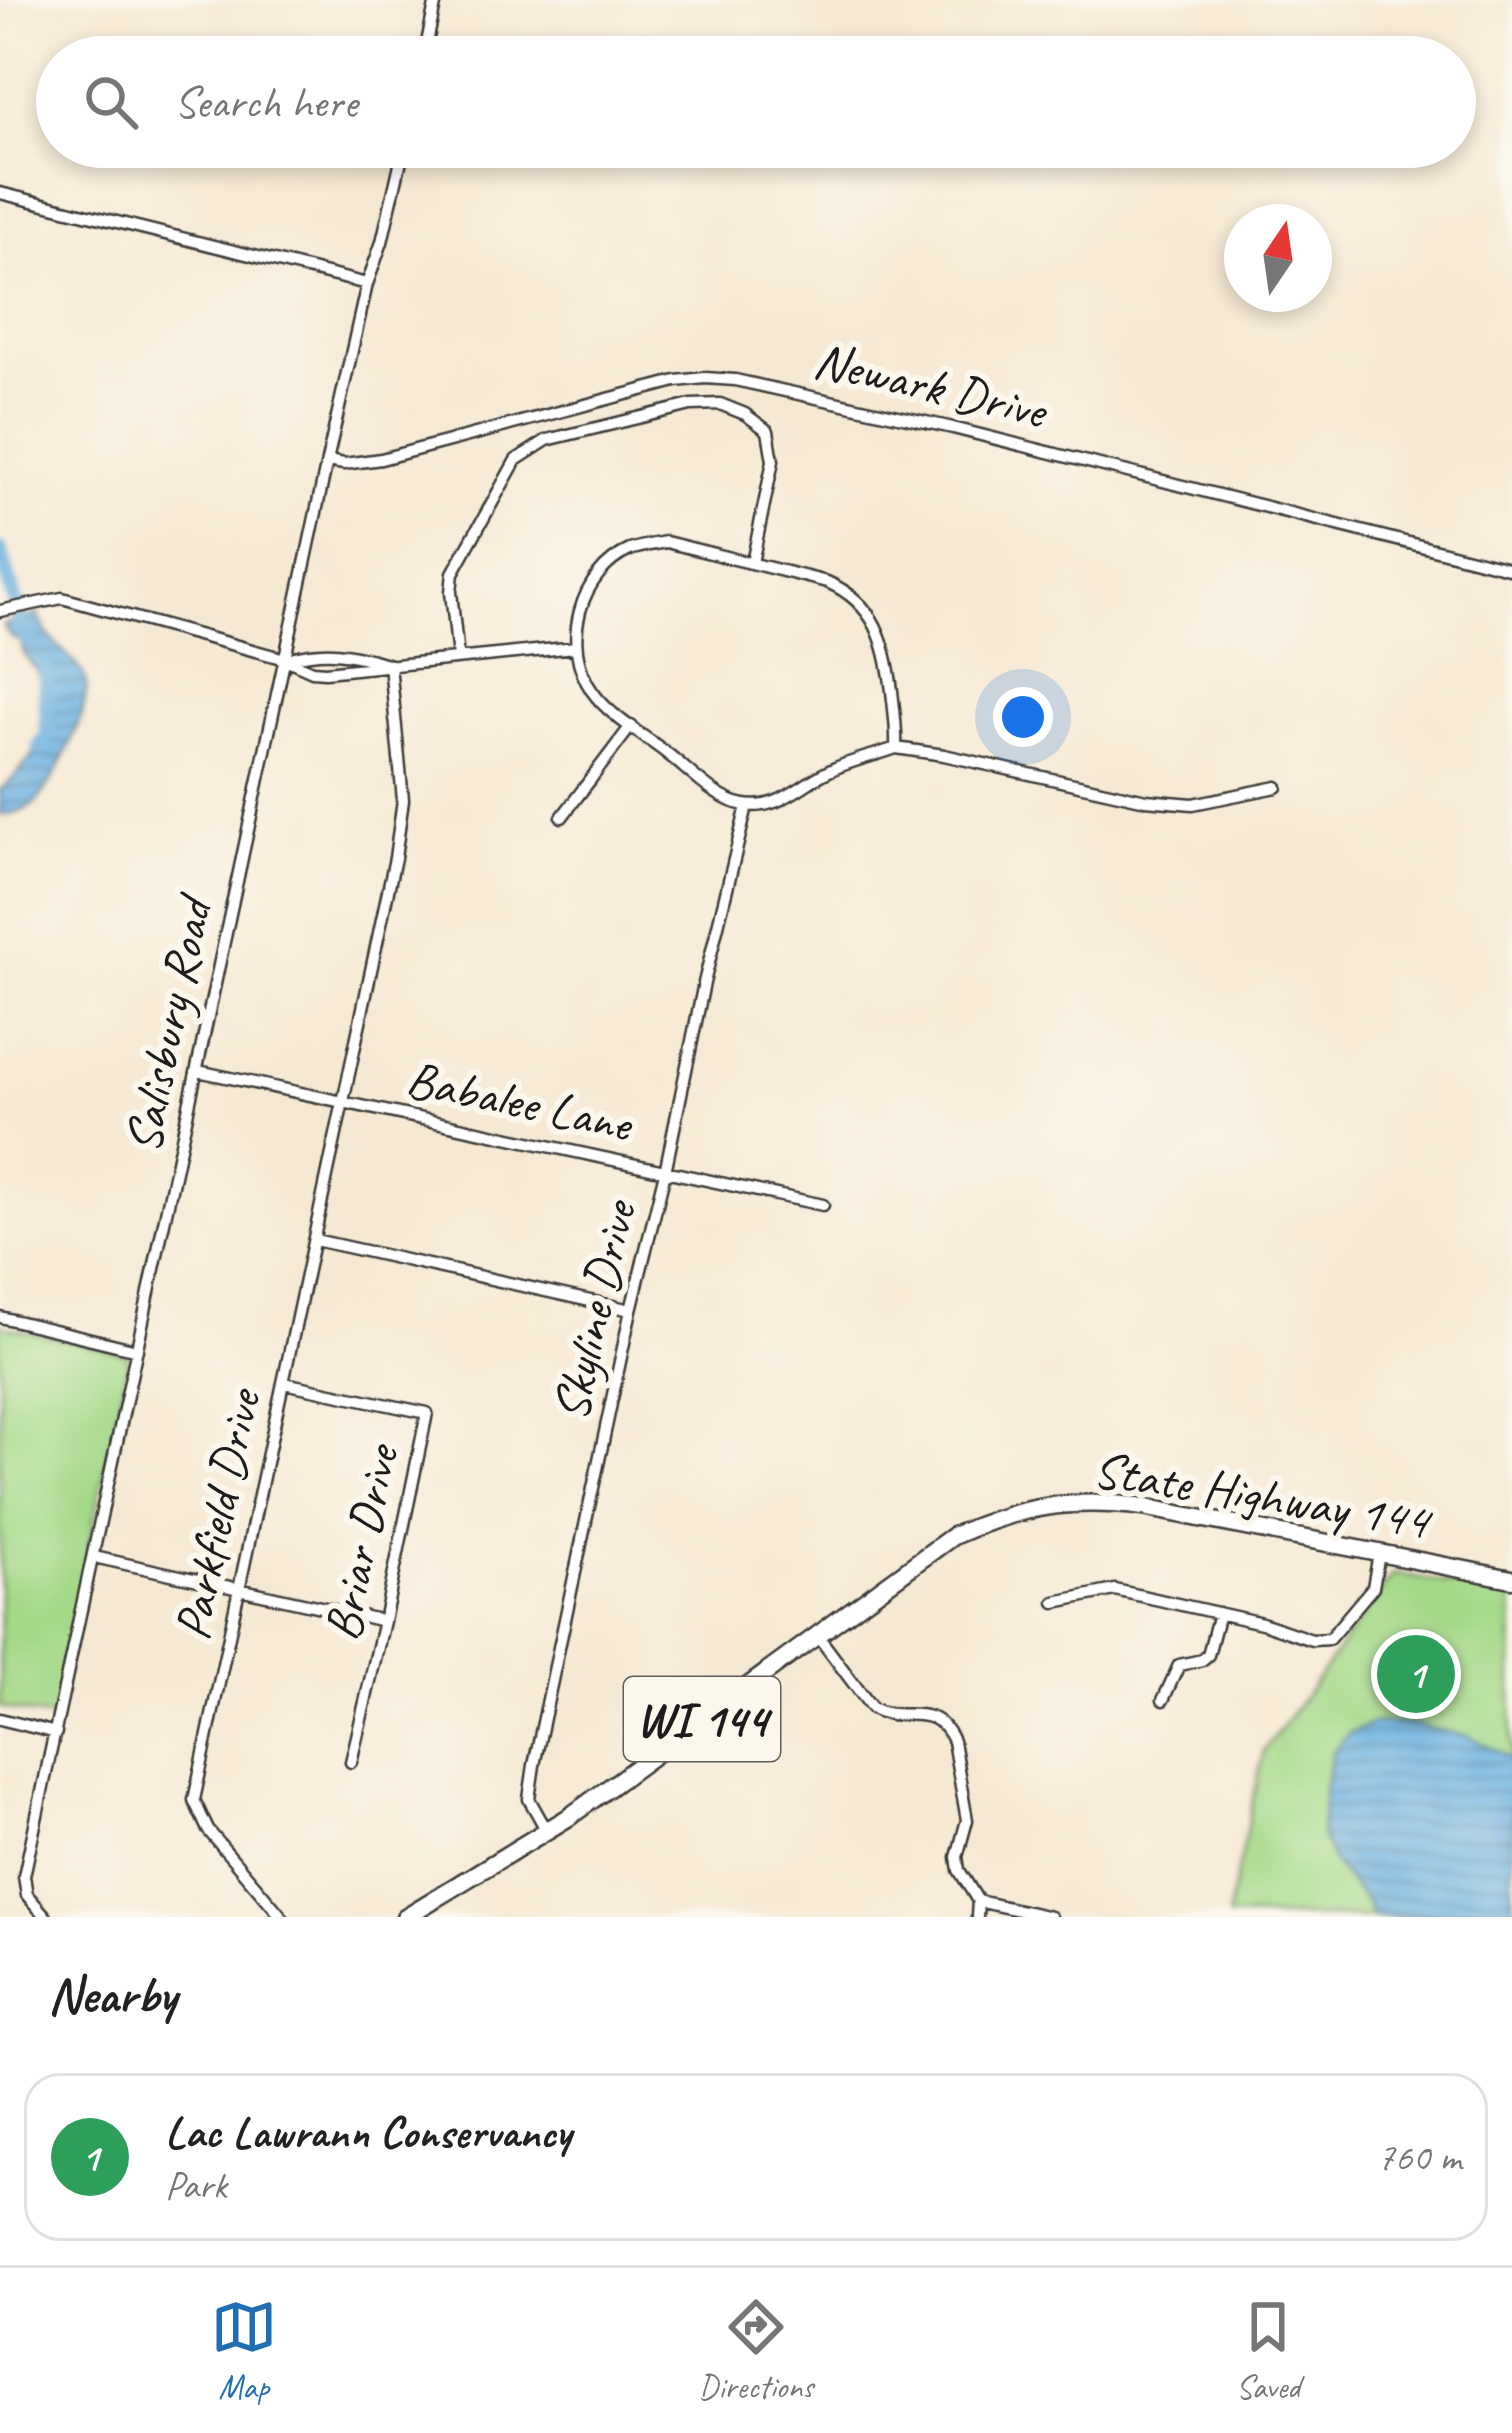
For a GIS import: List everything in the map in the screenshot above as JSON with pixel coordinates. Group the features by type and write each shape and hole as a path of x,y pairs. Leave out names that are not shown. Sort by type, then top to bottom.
{"main road":[{"name":"State Highway 144","path":"818,1636 953,1536 996,1517 1049,1504 1098,1501 1143,1507 1512,1579"},
{"name":"WI 144","path":"405,1917 547,1831 818,1636"}],"street":[{"path":"428,36 436,0"},
{"name":"Salisbury Road","path":"46,1917 27,1895 24,1876 327,461 399,168"},
{"path":"0,193 367,284"},
{"name":"Newark Drive","path":"327,461 344,464 381,459 676,381 735,380 953,428 1512,569"},
{"path":"458,658 453,573 516,460 547,440 692,405 720,404 745,414 768,431 773,461 752,563"},
{"path":"896,748 887,649 869,614 838,586 666,542 629,550 604,568 589,587 578,616 576,647 589,688 607,708 722,796 747,806 786,800 827,772 896,748 1146,800 1192,804 1277,787"},
{"path":"0,611 62,598 325,672 576,647"},
{"path":"285,659 314,651 390,665"},
{"name":"Parkfield Drive","path":"282,1917 208,1830 194,1801 395,858 403,800 390,665"},
{"path":"562,817 631,725"},
{"name":"Skyline Drive","path":"547,1831 529,1799 534,1765 631,1310 747,806"},
{"name":"Babalee Lane","path":"198,1071 823,1205"},
{"path":"315,1240 631,1310"},
{"path":"0,1317 137,1350"},
{"name":"Briar Drive","path":"284,1383 427,1412 351,1762"},
{"path":"1055,1601 1114,1590 1262,1623 1312,1640 1329,1639 1373,1588 1378,1554"},
{"path":"94,1557 384,1621"},
{"path":"1163,1700 1179,1665 1208,1655 1219,1613"},
{"path":"818,1636 872,1708 884,1714 932,1716 947,1729 967,1820 957,1857 959,1870 978,1901 977,1917"},
{"path":"0,1719 56,1733"},
{"path":"978,1901 1050,1917"}],"green space":[{"path":"0,1325 129,1355 53,1719 0,1707"},
{"path":"1394,1574 1512,1596 1512,1917 1227,1917 1264,1751"}],"water":[{"path":"39,614 48,635 83,674 86,695 69,746 43,794 27,809 0,815 0,790 30,759 54,722 44,684 21,642 3,625"},
{"path":"1373,1723 1408,1724 1469,1736 1512,1759 1512,1917 1373,1917 1333,1863 1321,1836 1333,1751 1349,1733"}],"waterway":[{"path":"0,550 28,641"},
{"path":"40,747 48,736 45,668"}],"place":[{"name":"Lac Lawrann Conservancy","path":"1416,1674"}]}
